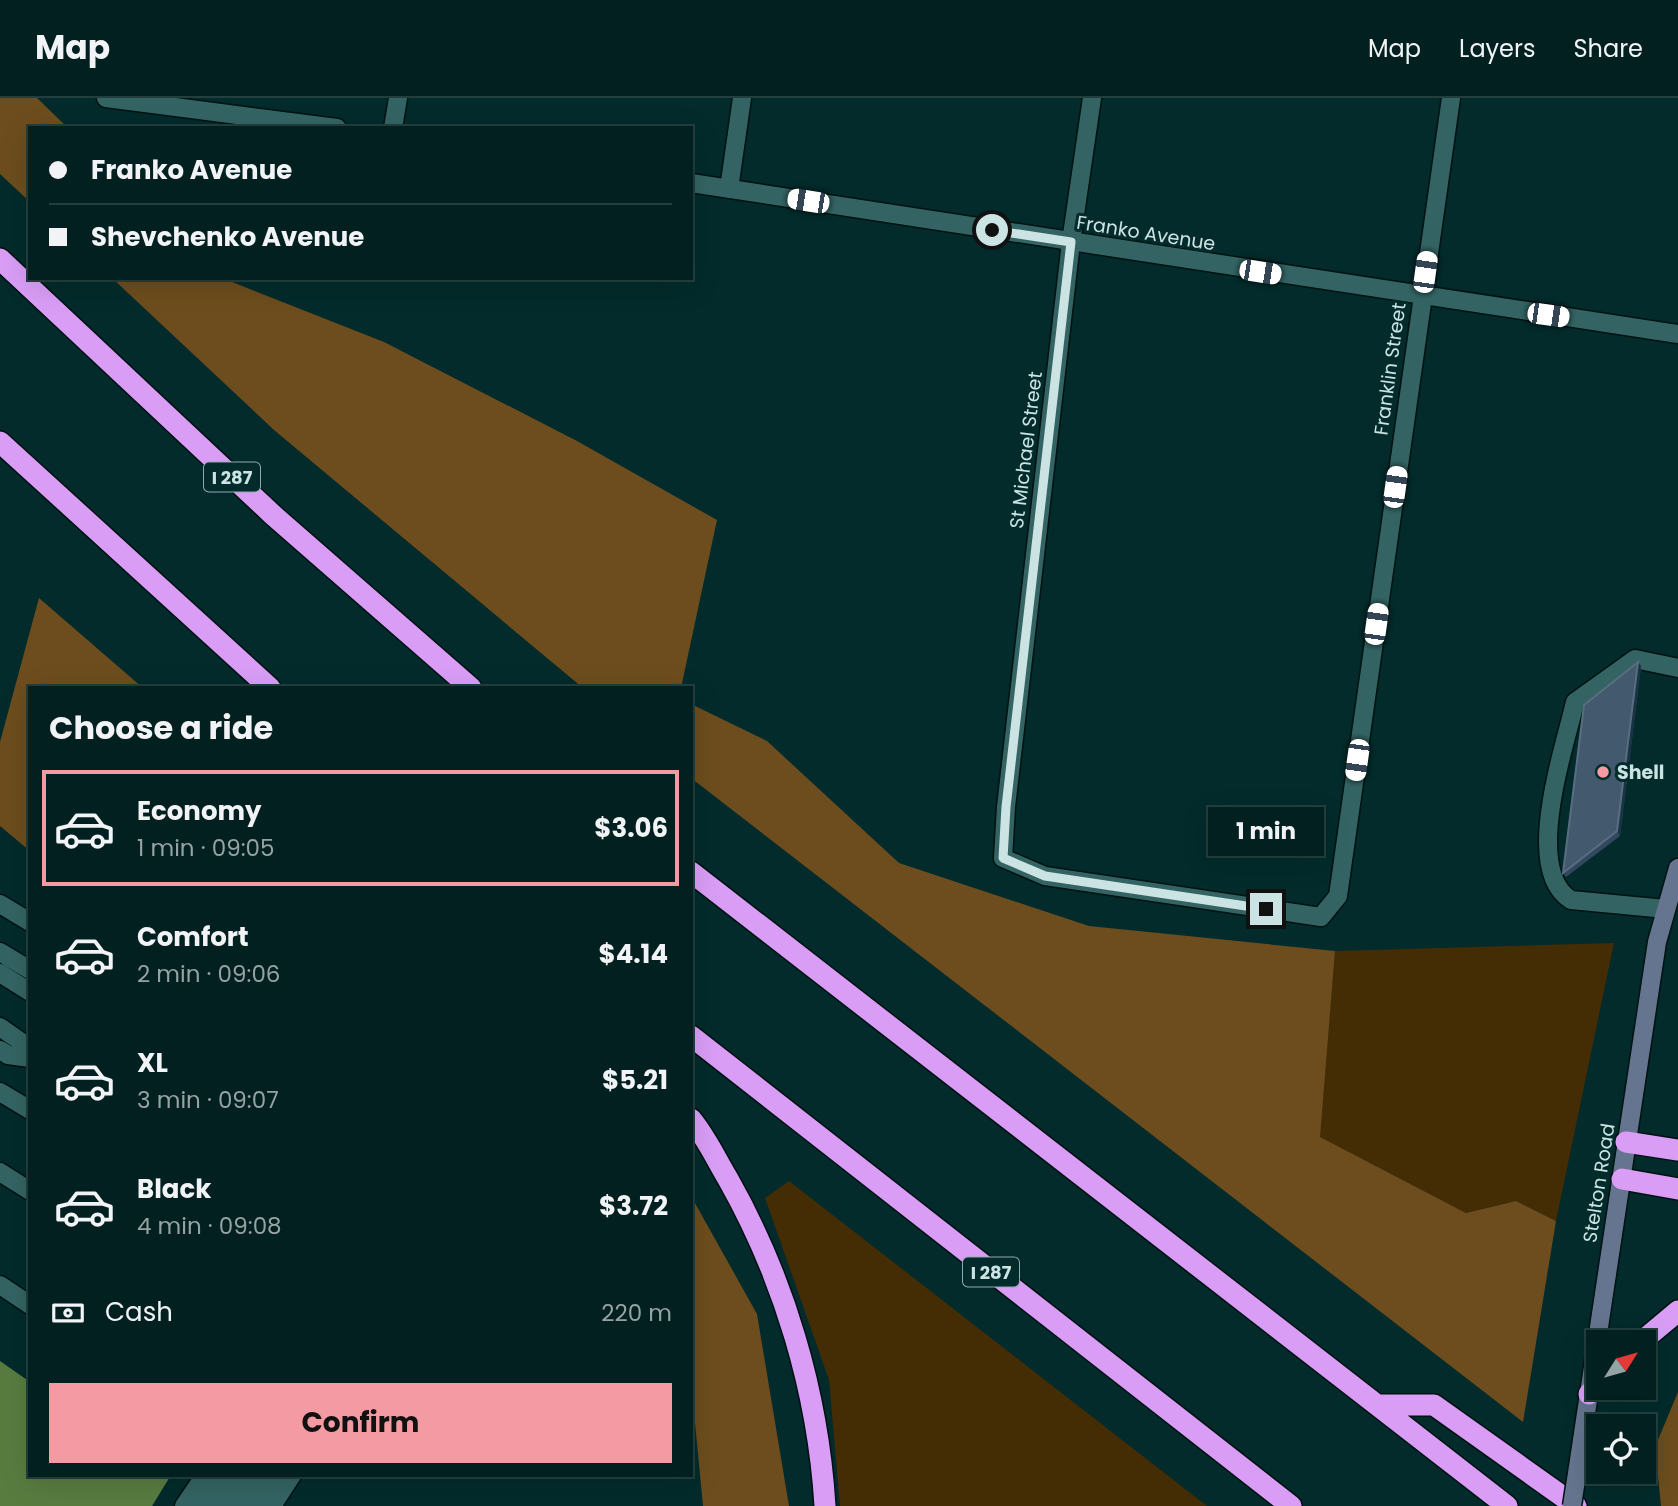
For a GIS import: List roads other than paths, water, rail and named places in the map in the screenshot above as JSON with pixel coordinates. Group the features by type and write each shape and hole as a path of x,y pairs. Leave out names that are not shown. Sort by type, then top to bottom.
{"highway":[{"name":"I 287","path":"0,259 273,515 469,686"},
{"path":"0,442 268,686"},
{"path":"693,874 1507,1506"},
{"name":"I 287","path":"693,1038 1291,1506"},
{"path":"693,1122 752,1222 795,1330 822,1469 825,1506"},
{"path":"1626,1142 1678,1150"},
{"path":"1622,1179 1678,1189"},
{"path":"1655,1330 1678,1311"},
{"path":"1377,1405 1434,1405 1574,1506"}],"main road":[{"name":"Stelton Road","path":"1601,1330 1626,1142 1657,942 1678,868"},
{"name":"Stelton Road","path":"1574,1506 1582,1440 1591,1400"}],"street":[{"path":"106,98 322,126"},
{"path":"393,126 397,98"},
{"path":"729,189 742,98"},
{"name":"St Michael Street","path":"1092,98 1071,242 1006,807 1003,858 1045,876 1321,917 1338,896"},
{"name":"Franklin Street","path":"1338,896 1451,98"},
{"name":"Franko Avenue","path":"693,183 1422,297 1678,334"},
{"path":"1666,909 1571,900 1564,896 1551,872 1545,840 1574,702 1635,659 1678,668"},
{"path":"0,904 28,921"},
{"path":"0,952 28,969"},
{"path":"0,973 28,991"},
{"path":"0,1027 28,1047"},
{"path":"0,1050 8,1055 28,1058"},
{"path":"0,1091 28,1109"},
{"path":"0,1172 28,1190"},
{"path":"0,1285 28,1304"},
{"path":"184,1506 204,1477"},
{"path":"201,1506 220,1477"},
{"path":"218,1506 237,1477"},
{"path":"237,1506 257,1477"},
{"path":"256,1506 276,1477"},
{"path":"272,1506 291,1477"}],"place":[{"name":"Shell","path":"1603,772"}]}
